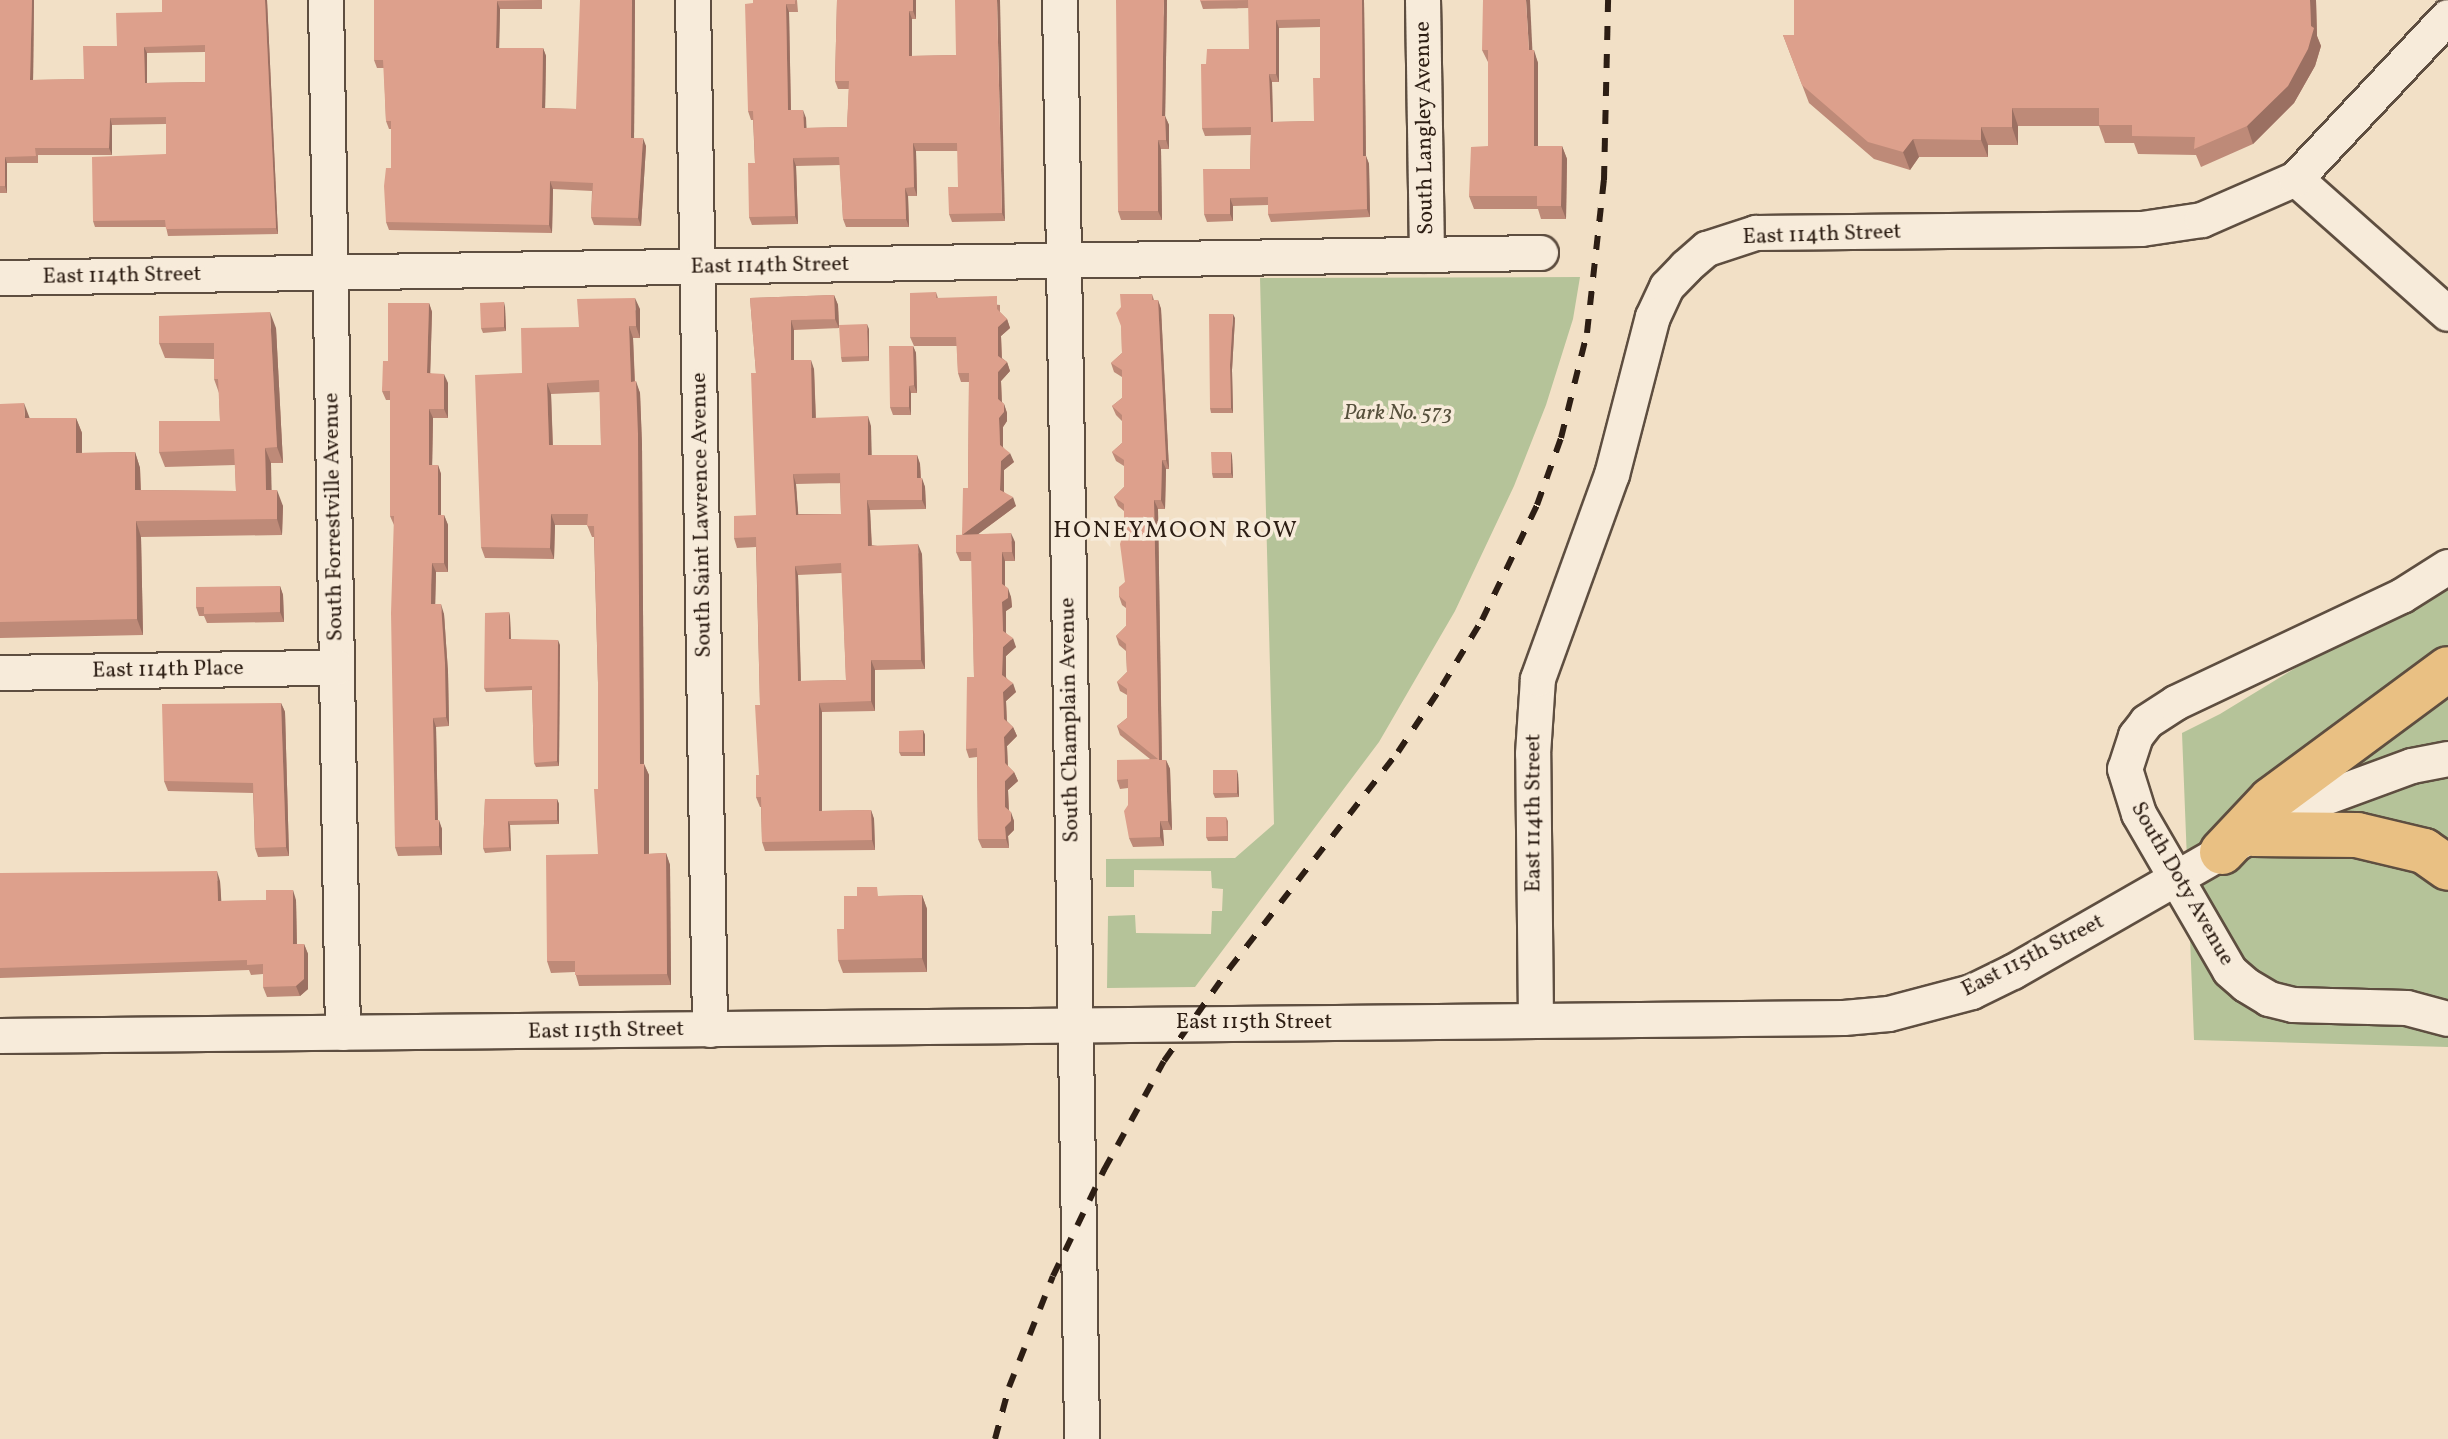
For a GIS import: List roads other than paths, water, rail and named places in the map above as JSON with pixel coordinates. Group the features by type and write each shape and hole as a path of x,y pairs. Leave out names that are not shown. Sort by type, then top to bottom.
{"highway":[{"path":"2237,843 2271,800 2448,669"},
{"path":"2237,843 2321,833 2370,838 2424,851 2448,868"}],"street":[{"name":"South Forrestville Avenue","path":"326,0 343,1033"},
{"name":"South Saint Lawrence Avenue","path":"693,0 710,1030"},
{"name":"South Champlain Avenue","path":"1060,0 1082,1439"},
{"name":"South Langley Avenue","path":"1423,0 1427,255"},
{"path":"2448,17 2296,179 2448,314"},
{"name":"East 114th Street","path":"1536,1021 1533,754 1538,679 1612,475 1653,317 1667,287 1707,249 1756,233 2142,229 2187,222 2248,203 2296,179"},
{"name":"East 114th Street","path":"0,278 1541,253"},
{"name":"South Doty Avenue","path":"2448,567 2402,596 2176,703 2147,722 2132,745 2125,769 2139,814 2230,971 2246,985 2269,999 2322,1008 2407,1008 2448,1019"},
{"name":"East 114th Place","path":"0,673 337,668"},
{"name":"East 115th Street","path":"0,1036 1844,1018 1902,1011 1972,992 2303,806 2412,766 2448,759"}],"railway":[{"path":"995,1439 1009,1387 1053,1276 1104,1170 1164,1061 1229,969 1398,752 1482,620 1537,505 1561,438 1587,333 1604,180 1608,0"}],"district":[{"name":"HONEYMOON ROW","path":"1176,532"}],"park label":[{"name":"Park No. 573","path":"1398,414"}]}
